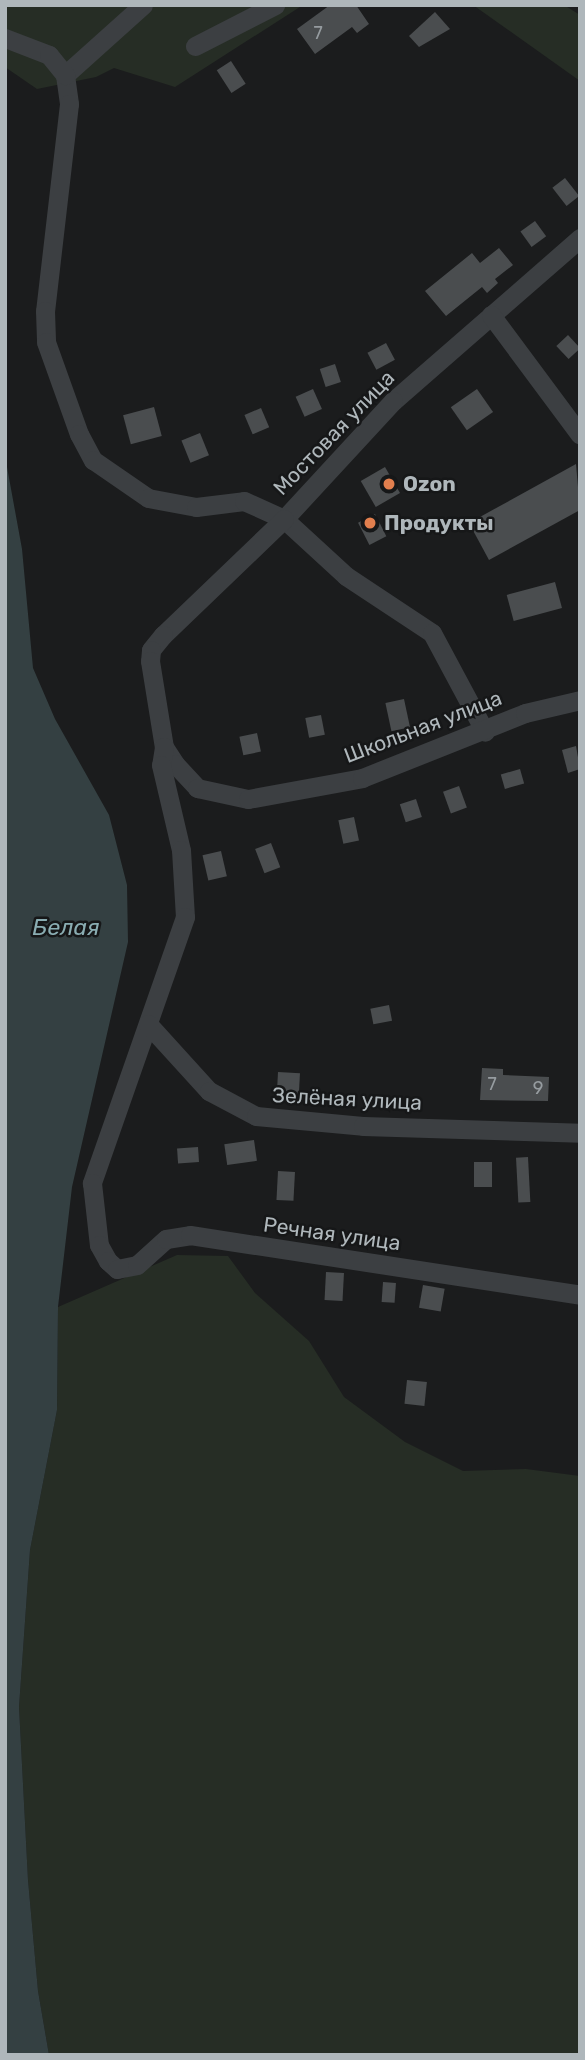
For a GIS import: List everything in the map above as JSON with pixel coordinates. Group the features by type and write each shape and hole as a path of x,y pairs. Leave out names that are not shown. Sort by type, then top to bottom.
{"street":[{"path":"65,75 143,5"},
{"path":"195,46 275,5"},
{"path":"5,37 49,55 65,75 69,104 45,311 46,342 79,434 93,460 149,498 196,507 244,501 284,519 346,576 432,633 485,732"},
{"name":"Мостовая улица","path":"164,747 150,650 284,519 393,401 580,237"},
{"path":"491,315 580,435"},
{"name":"Школьная улица","path":"164,747 197,788 248,799 362,778 485,732 525,713 580,700"},
{"path":"148,1024 185,917 181,850 160,765 164,747"},
{"name":"Зелёная улица","path":"148,1024 209,1091 256,1116 363,1126 580,1133"},
{"name":"Речная улица","path":"148,1024 92,1183 99,1245 117,1269 136,1265 166,1239 190,1235 580,1295"}],"shaded area":[{"path":"5,5 303,5 175,87 114,68 96,77 37,89 5,67"},
{"path":"473,5 564,5 580,15 580,81"},
{"path":"177,1255 228,1256 255,1293 309,1341 344,1397 405,1442 463,1471 526,1469 580,1476 580,2055 49,2055 38,1991 28,1880 19,1707 30,1550 57,1410 58,1307"}],"water":[{"name":"Белая","path":"5,456 22,549 33,668 55,719 109,815 127,885 128,942 72,1187 58,1307 57,1410 30,1550 19,1707 28,1880 38,1991 49,2055 5,2055"}],"building":[{"path":"330,5 356,5 369,24 357,33 352,27 315,54 297,29"},
{"path":"435,12 450,29 419,47 409,36"},
{"path":"231,61 246,84 231,93 217,70"},
{"path":"565,178 579,196 567,206 552,188"},
{"path":"535,221 546,236 532,247 520,232"},
{"path":"499,248 513,265 495,279 498,283 487,293 482,287 446,316 425,291 472,253 480,263"},
{"path":"568,335 580,348 569,359 556,346"},
{"path":"386,343 395,360 376,370 367,353"},
{"path":"335,364 341,382 326,387 320,369"},
{"path":"313,389 322,409 305,417 296,397"},
{"path":"477,389 493,412 467,430 451,407"},
{"path":"154,407 162,436 131,444 123,415"},
{"path":"261,408 269,427 253,434 244,415"},
{"path":"200,433 209,455 190,463 181,440"},
{"path":"576,464 580,510 489,560 469,523"},
{"path":"385,467 400,493 376,507 361,481"},
{"path":"375,514 386,536 369,545 358,523"},
{"path":"555,582 562,608 514,621 507,595"},
{"path":"404,699 410,727 391,731 385,703"},
{"path":"321,715 325,735 309,738 305,718"},
{"path":"257,733 261,752 243,755 239,737"},
{"path":"576,746 580,769 568,773 562,750"},
{"path":"520,769 524,783 505,789 501,775"},
{"path":"459,786 467,808 451,813 443,792"},
{"path":"416,799 422,817 406,822 400,804"},
{"path":"354,817 359,840 343,844 338,820"},
{"path":"271,843 280,867 264,873 255,849"},
{"path":"221,851 227,876 208,881 202,855"},
{"path":"389,1005 392,1021 373,1024 370,1009"},
{"path":"482,1068 503,1069 503,1075 549,1077 548,1101 480,1100"},
{"path":"278,1072 300,1073 299,1097 277,1096"},
{"path":"254,1140 257,1161 227,1165 224,1144"},
{"path":"198,1147 199,1162 178,1163 177,1148"},
{"path":"528,1157 530,1202 518,1203 516,1158"},
{"path":"474,1162 492,1162 492,1187 474,1187"},
{"path":"278,1171 295,1172 293,1201 276,1200"},
{"path":"326,1272 344,1273 343,1301 325,1300"},
{"path":"383,1282 396,1283 395,1303 382,1302"},
{"path":"423,1285 445,1289 441,1311 419,1308"},
{"path":"407,1380 427,1382 424,1406 404,1404"}],"place":[{"name":"Ozon","path":"389,484"},
{"name":"Продукты","path":"370,523"}]}
